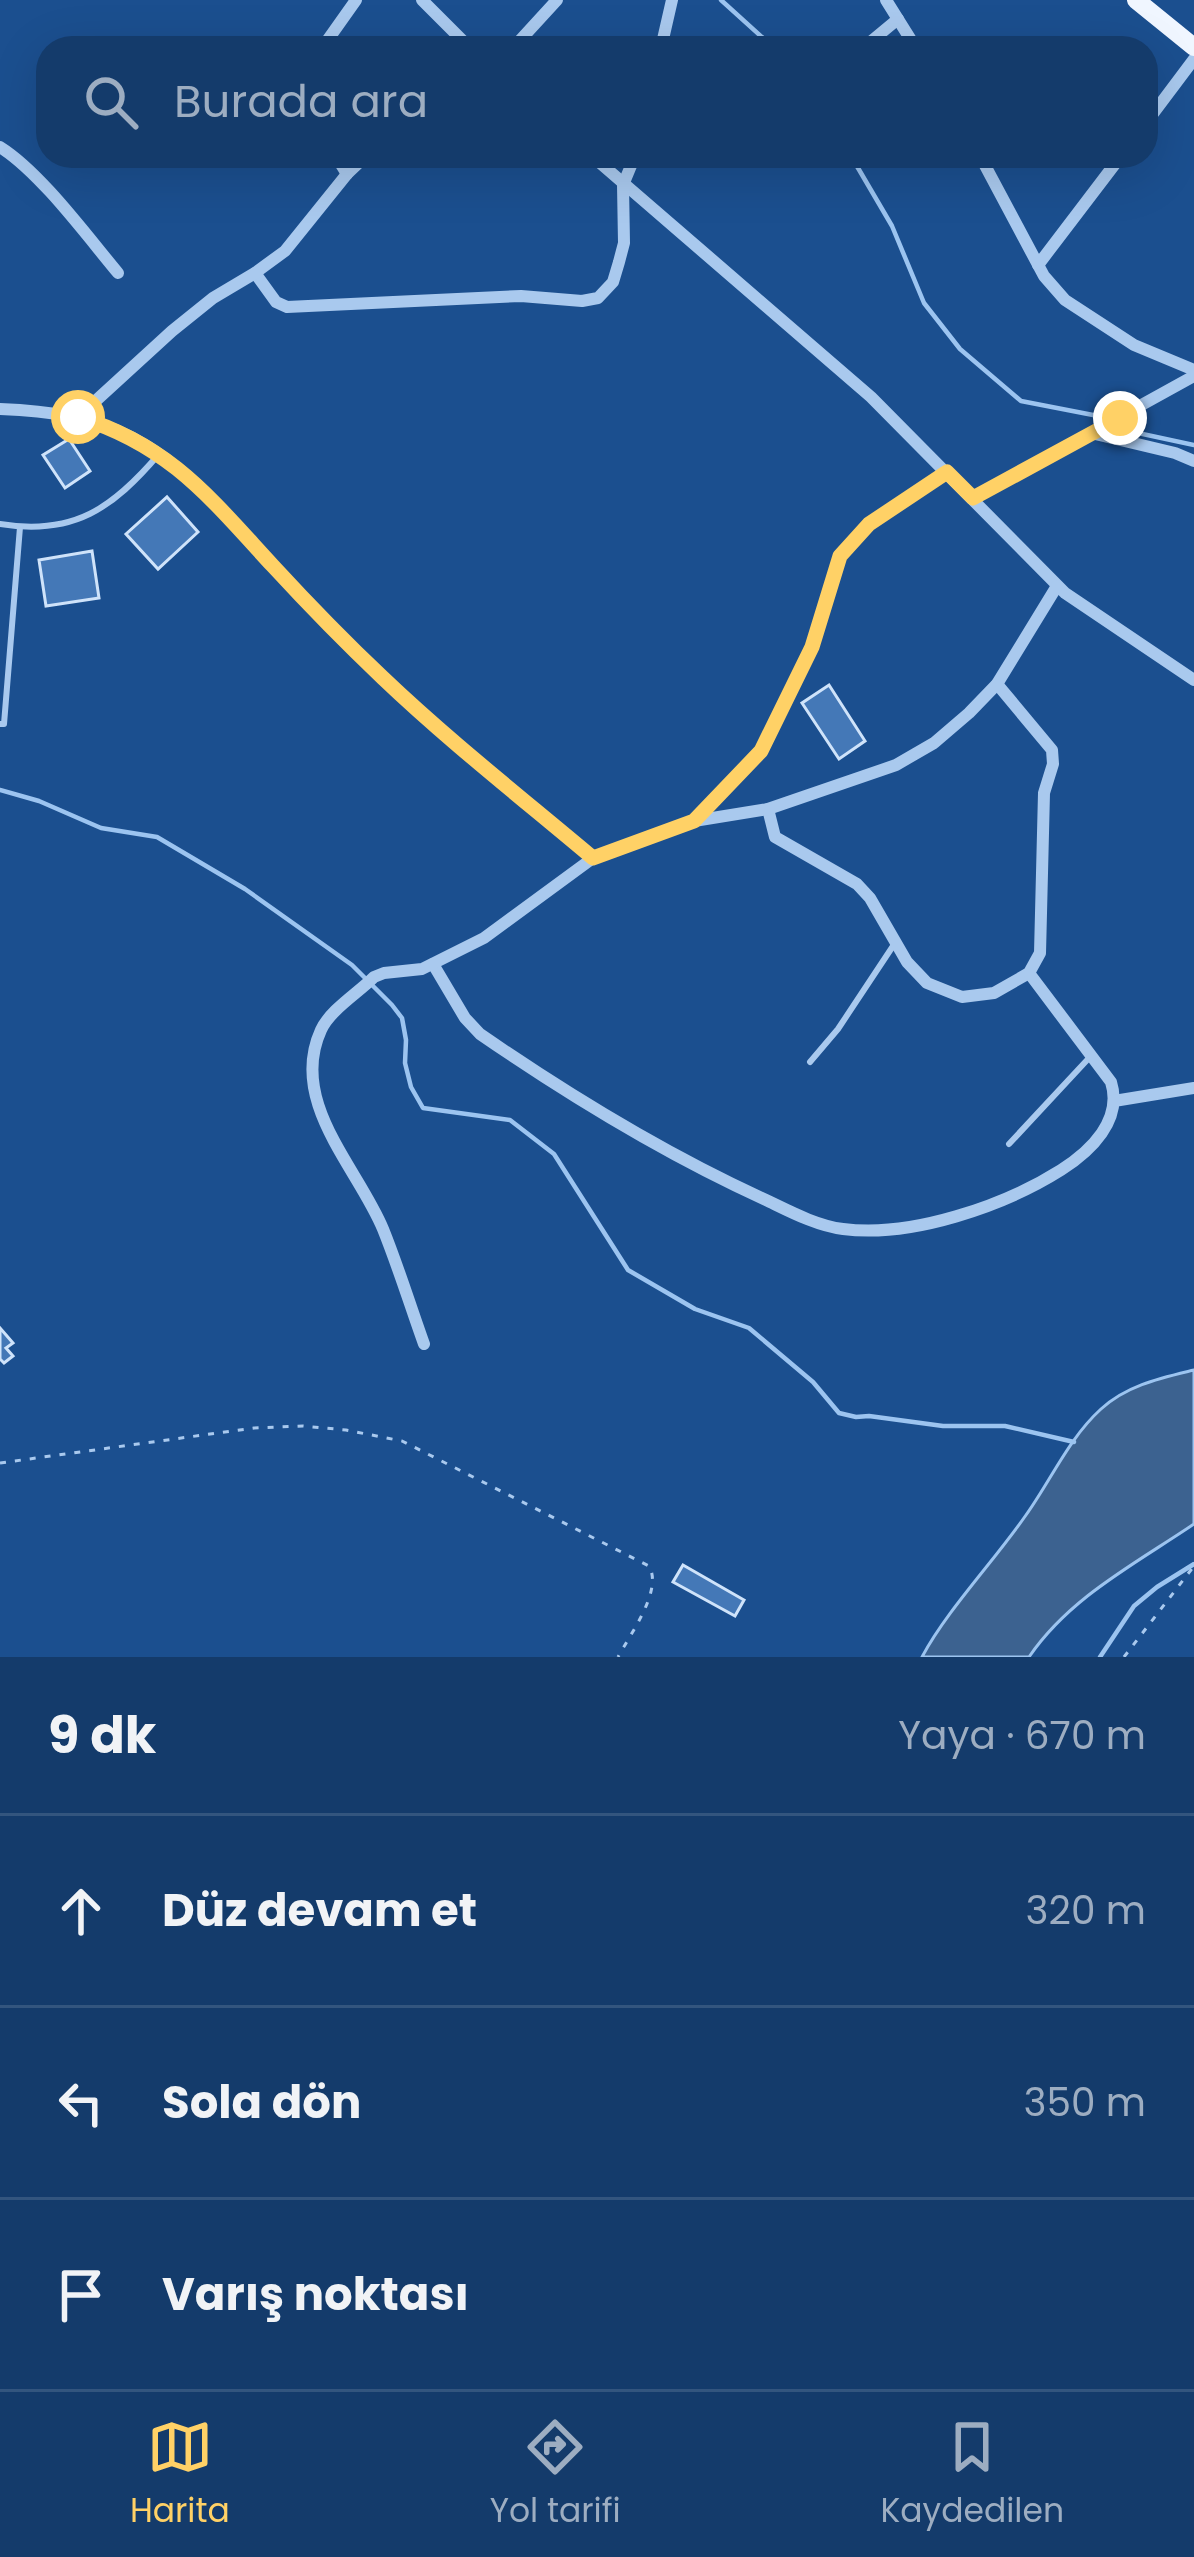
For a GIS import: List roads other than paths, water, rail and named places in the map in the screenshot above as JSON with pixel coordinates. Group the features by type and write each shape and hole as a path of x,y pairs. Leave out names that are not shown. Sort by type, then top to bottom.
{"main road":[{"path":"1136,0 1194,47"}],"street":[{"path":"330,36 356,0"},
{"path":"422,0 458,36"},
{"path":"523,36 557,0"},
{"path":"664,36 672,0"},
{"path":"886,0 909,36"},
{"path":"877,36 898,19"},
{"path":"1158,107 1194,59"},
{"path":"0,147 13,155 118,273"},
{"path":"343,168 347,174"},
{"path":"78,417 212,298 285,251 353,168"},
{"path":"605,168 871,397 1057,586 1194,680"},
{"path":"255,273 276,302 287,307 521,296 598,298 613,282 624,243 623,185 630,168"},
{"path":"986,168 1044,276 1066,300 1135,345 1194,374"},
{"path":"1038,265 1112,168"},
{"path":"973,498 1194,374"},
{"path":"0,409 78,417 159,454 213,499 302,598 388,683 593,858"},
{"path":"1095,430 1194,461"},
{"path":"694,821 761,751 812,647 840,556 869,524 947,472"},
{"path":"424,1344 381,1225 316,1100 315,1057 323,1024 374,977 422,969 484,938 593,858 694,821 768,809 896,765 934,743 997,685 1057,586"},
{"path":"768,809 775,837 857,884 870,898 907,962 927,983 962,997 994,993 1029,973 1040,953 1044,793 1053,764 1052,750 997,685"},
{"path":"433,964 465,1018 522,1062 704,1172 837,1229 866,1231 920,1226 990,1203 1046,1179 1075,1161 1103,1133 1114,1101 1111,1082 1029,973"},
{"path":"1114,1101 1194,1088"}],"lane":[{"path":"0,524 60,524 100,510 126,491 159,454"},
{"path":"0,724 4,724 20,527"},
{"path":"0,625 10,627"},
{"path":"810,1062 895,943"},
{"path":"1009,1144 1091,1056"}],"water":[{"path":"1194,1370 1194,1524 1084,1599 1029,1657 922,1657 1090,1420 1133,1388"}],"waterway":[{"path":"721,0 761,36"},
{"path":"858,168 892,226 924,303 960,349 1021,401 1093,415 1124,430 1194,445"},
{"path":"0,790 101,828 157,837 245,889 352,965 402,1018 405,1063 423,1108 510,1120 554,1154 628,1270 695,1309 749,1328 813,1382 839,1413 943,1426 1005,1426 1074,1442"},
{"path":"1100,1657 1134,1606 1194,1564"}]}
